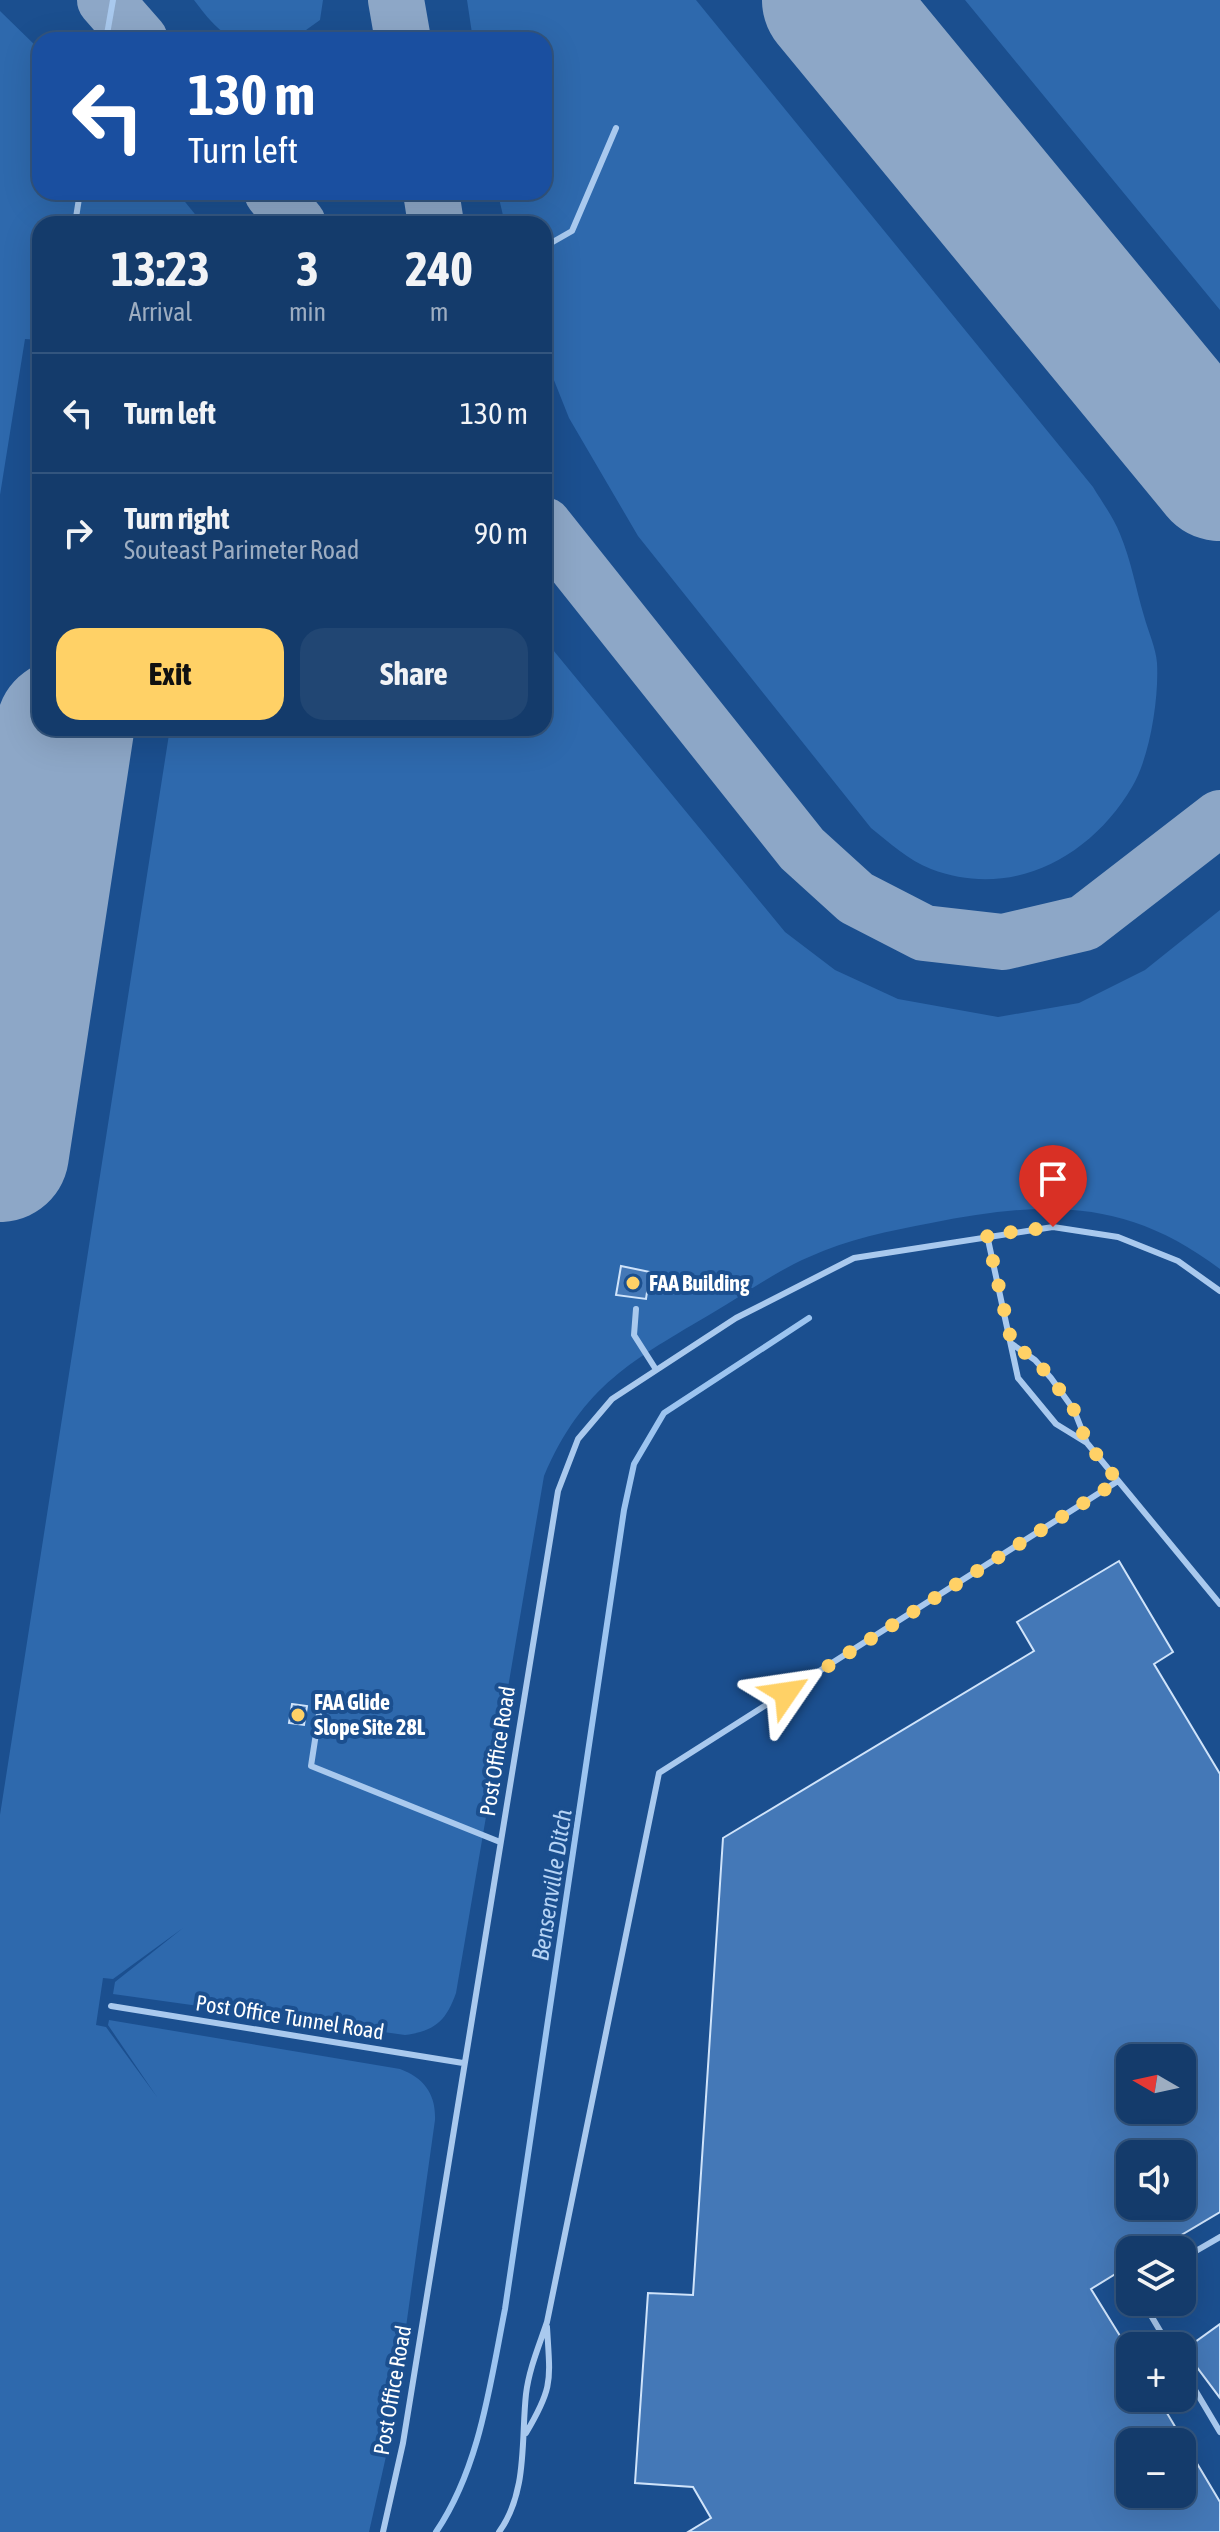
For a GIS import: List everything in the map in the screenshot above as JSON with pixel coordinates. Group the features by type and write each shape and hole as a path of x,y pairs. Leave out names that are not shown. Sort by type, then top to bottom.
{"lane":[{"path":"107,32 113,0"},
{"path":"552,242 572,231 616,128"},
{"name":"Post Office Road","path":"383,2532 403,2443 558,1491 578,1439 612,1399 655,1368 736,1318 854,1258 1053,1227 1118,1237 1178,1261 1220,1291"},
{"path":"987,1235 1018,1378 1041,1410 1087,1443 1220,1604"},
{"path":"636,1309 634,1335 655,1368"},
{"path":"1012,1344 1035,1360 1051,1378 1074,1410 1087,1443"},
{"path":"499,2532 516,2497 526,2433 529,2374 547,2322 659,1773 1118,1481"},
{"path":"319,1714 311,1766 500,1842"},
{"name":"Post Office Tunnel Road","path":"111,2006 463,2063"},
{"path":"1196,2251 1220,2237"},
{"path":"526,2433 547,2399 550,2382 547,2322"},
{"path":"1196,2392 1220,2432"}],"shaded area":[{"path":"194,0 323,0 320,20 303,32 224,32"},
{"path":"467,0 696,0 1093,487 1115,522 1127,554 1155,651 1156,693 1144,760 1132,787 1095,834 1072,852 1046,866 1019,875 991,879 961,877 931,869 900,851 871,828 638,536 569,418 552,375 552,216 503,216 499,200 552,200 552,32 472,32"},
{"path":"965,0 1220,0 1220,310"},
{"path":"0,11 32,42 32,200 184,200 196,216 32,216 32,339 25,339 0,495"},
{"path":"552,649 785,932 835,970 898,999 998,1017 1079,1003 1145,970 1220,910 1220,1269 1185,1245 1151,1228 1082,1211 1010,1211 869,1236 839,1245 785,1269 659,1345 613,1378 576,1419 544,1476 456,1993 448,2011 438,2023 424,2031 405,2035 113,1994 115,1982 183,1928 113,1979 103,1978 96,2025 106,2027 157,2097 108,2025 109,2020 400,2069 422,2082 431,2095 435,2120 391,2434 369,2532 0,2532 0,1815 169,736 552,736"}],"building":[{"name":"FAA Building","path":"621,1266 650,1272 646,1299 616,1295"},
{"path":"1119,1561 1173,1652 1154,1664 1220,1774 1220,2212 1180,2236 1116,2236 1116,2274 1091,2289 1118,2332 1116,2412 1166,2412 1176,2428 1116,2428 1116,2508 1196,2508 1196,2462 1220,2502 1220,2532 688,2532 711,2518 693,2487 635,2483 648,2293 693,2295 723,1838 1034,1651 1017,1622"},
{"name":"FAA Glide Slope Site 28L","path":"292,1704 307,1706 304,1725 289,1723"},
{"path":"1220,2324 1220,2398 1196,2366 1196,2341"}],"waterway":[{"name":"Bensenville Ditch","path":"436,2532 451,2507 473,2453 505,2309 624,1510 634,1464 664,1413 809,1318"}],"taxiway":[{"path":"105,0 133,32"},
{"path":"396,0 402,32"},
{"path":"278,200 292,216"},
{"path":"432,200 435,216"},
{"path":"552,535 802,849 856,898 924,933 1003,942 1084,923 1220,818"},
{"path":"0,809 22,836 39,905"}],"runway":[{"path":"831,0 1220,472"},
{"path":"0,1153 64,736"}],"place":[{"name":"FAA Building","path":"633,1283"},
{"name":"FAA Glide Slope Site 28L","path":"298,1715"}],"route":[{"path":"786,1693 1118,1481 1087,1443 1074,1410 1051,1378 1035,1360 1012,1344 987,1235 1053,1227"}]}
